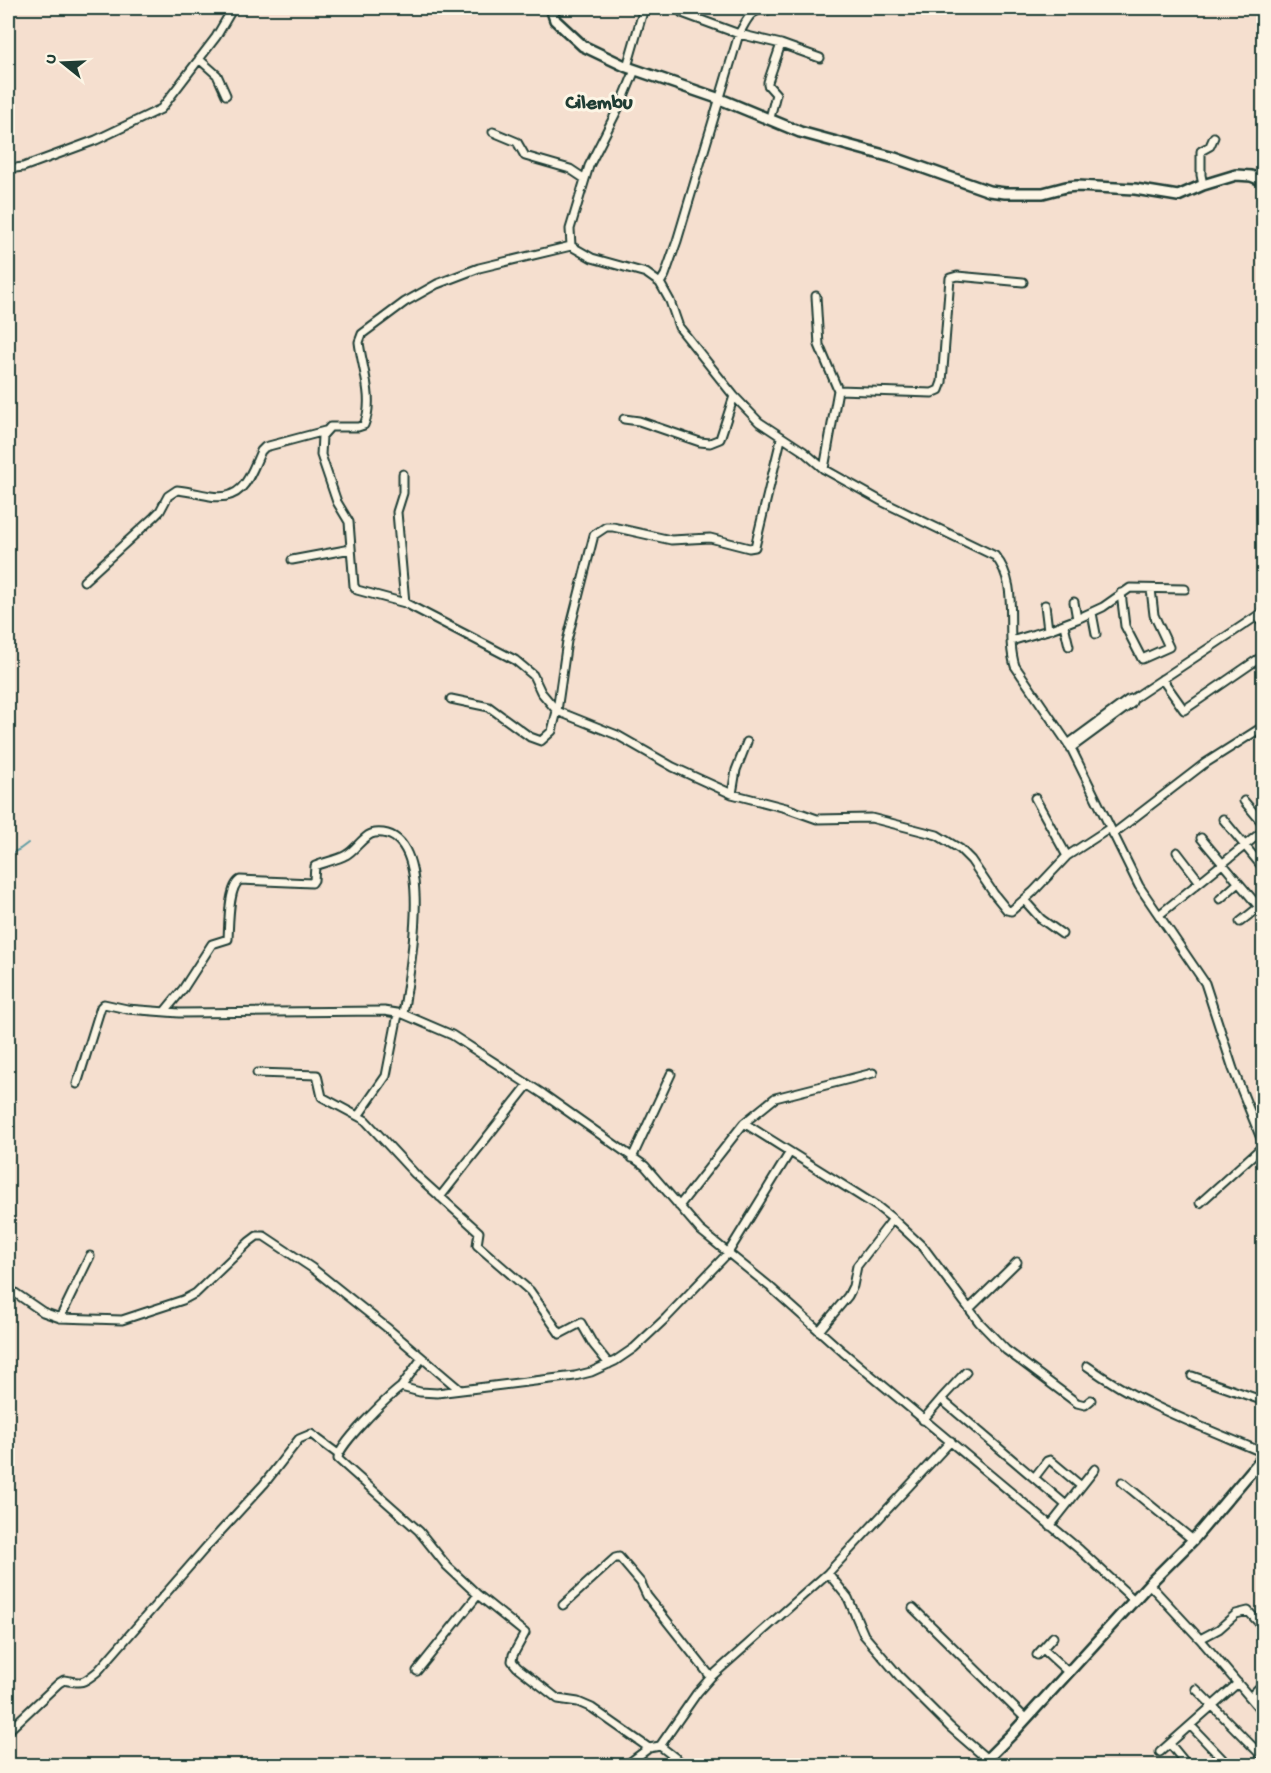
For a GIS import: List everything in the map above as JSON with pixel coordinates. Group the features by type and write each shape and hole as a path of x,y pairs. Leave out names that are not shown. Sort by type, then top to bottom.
{"street":[{"path":"8,169 23,167 96,140 157,111 178,89 216,37 233,8"},
{"path":"551,8 555,20 583,46 631,68 720,99 800,132 895,158 989,191 1043,193 1077,186 1135,189 1178,196 1236,174 1251,176 1263,181"},
{"path":"572,246 570,229 585,179 592,158 624,97 644,8"},
{"path":"660,283 677,241 740,34 754,11 768,10"},
{"path":"682,13 740,34 781,44 819,58"},
{"path":"770,118 776,94 768,82 781,44"},
{"path":"199,59 217,75 226,95"},
{"path":"492,132 517,142 525,156 570,169 585,179"},
{"path":"1203,185 1201,151 1210,146 1214,137"},
{"path":"1200,1203 1263,1146 1261,1135 1233,1069 1205,983 1131,870 1112,831 1069,746 1021,677 1013,659 1010,593 1006,571 995,556 883,502 824,469 803,451 781,439 753,418 680,327 660,283 646,273 592,258 572,246 479,268 437,284 405,302 364,330 359,342 369,406 367,418 364,424 358,427 330,427 320,443 321,455 336,502 349,522 354,586 357,590 405,603 523,664 533,675 541,692 557,711 617,735 673,767 732,794 786,808 817,819 871,818 928,831 960,849 971,860 1007,910 1015,909 1067,856 1112,831 1204,764 1263,726"},
{"path":"838,390 932,393 939,390 942,382 950,278 957,276 1023,282"},
{"path":"816,296 819,345 838,390 824,469"},
{"path":"624,419 639,421 700,442 717,442 734,396"},
{"path":"84,581 154,517 172,492 177,490 211,496 228,495 238,491 247,483 265,447 326,431"},
{"path":"451,699 489,707 530,737 541,741 552,731 567,641 594,535 606,527 613,527 671,540 710,538 749,548 755,547 781,439"},
{"path":"403,474 403,493 397,512 405,603"},
{"path":"292,560 351,549"},
{"path":"1011,640 1065,626 1103,608 1130,588 1185,589"},
{"path":"1121,593 1125,626 1142,659 1168,646 1154,615 1151,589"},
{"path":"1074,602 1077,619"},
{"path":"1046,605 1048,630"},
{"path":"1092,613 1096,634"},
{"path":"1069,746 1131,704 1134,698 1260,614 1263,625"},
{"path":"1065,626 1069,646"},
{"path":"1162,679 1184,710 1263,655"},
{"path":"732,794 736,770 747,742"},
{"path":"1035,798 1067,856"},
{"path":"1244,801 1263,825"},
{"path":"1223,819 1263,869"},
{"path":"1159,915 1263,830"},
{"path":"165,1011 183,989 212,944 228,939 233,889 237,881 312,883 315,866 346,855 369,835 376,833 392,836 400,841 415,881 413,937 400,1014 386,1076 358,1116"},
{"path":"1201,838 1261,910 1240,922"},
{"path":"1177,852 1200,882"},
{"path":"1220,899 1238,883"},
{"path":"1024,900 1041,919 1062,934"},
{"path":"76,1084 102,1005 179,1013 350,1011 400,1014 452,1035 528,1085 650,1171 700,1230 1080,1550 1134,1600"},
{"path":"256,1073 317,1075 322,1097 365,1120 408,1167 479,1232 477,1245 530,1291 560,1334 581,1323 593,1344 609,1364"},
{"path":"679,1206 744,1123 775,1098 873,1073"},
{"path":"632,1158 671,1074"},
{"path":"440,1197 528,1085"},
{"path":"744,1123 878,1207 924,1248 979,1322 1006,1350 1077,1403 1085,1405 1091,1400"},
{"path":"401,1387 429,1394 574,1376 609,1364 634,1348 728,1253 790,1152"},
{"path":"819,1331 848,1296 853,1286 857,1266 893,1219"},
{"path":"8,1288 43,1312 60,1318 122,1320 183,1300 196,1293 249,1242 261,1235 312,1268 460,1390"},
{"path":"60,1318 90,1256"},
{"path":"970,1308 1017,1262"},
{"path":"338,1454 366,1421 401,1387 422,1358"},
{"path":"828,1573 848,1598 864,1635 900,1677 983,1762 1193,1540 1263,1455 1142,1400 1112,1384 1087,1366"},
{"path":"924,1420 966,1372"},
{"path":"1192,1376 1263,1401"},
{"path":"940,1399 1066,1505"},
{"path":"8,1731 59,1683 64,1680 76,1684 83,1683 98,1671 208,1545 264,1485 299,1439 311,1434 338,1454 338,1459 419,1531 447,1566 478,1595 525,1633 513,1655 512,1661 517,1667 549,1694 558,1699 578,1702 592,1708 649,1748"},
{"path":"625,1766 649,1748 660,1746 711,1677 828,1573 951,1441"},
{"path":"1034,1478 1050,1460 1081,1486"},
{"path":"1050,1526 1095,1469"},
{"path":"1122,1482 1193,1540"},
{"path":"563,1605 619,1557 640,1583 646,1596 711,1677"},
{"path":"1149,1584 1200,1639 1263,1714"},
{"path":"417,1671 478,1595"},
{"path":"913,1608 1026,1719"},
{"path":"1200,1639 1219,1629 1243,1611 1248,1611 1261,1625"},
{"path":"1053,1637 1040,1652 1069,1672"},
{"path":"1160,1752 1238,1683"},
{"path":"1250,1697 1263,1683"},
{"path":"1196,1689 1260,1754"},
{"path":"1191,1726 1229,1766"},
{"path":"1170,1744 1188,1766"},
{"path":"660,1746 686,1766"},
{"path":"605,1766 610,1763 620,1766"}],"waterway":[{"path":"8,855 28,843"}],"district":[{"name":"Cilembu","path":"599,104"}]}
